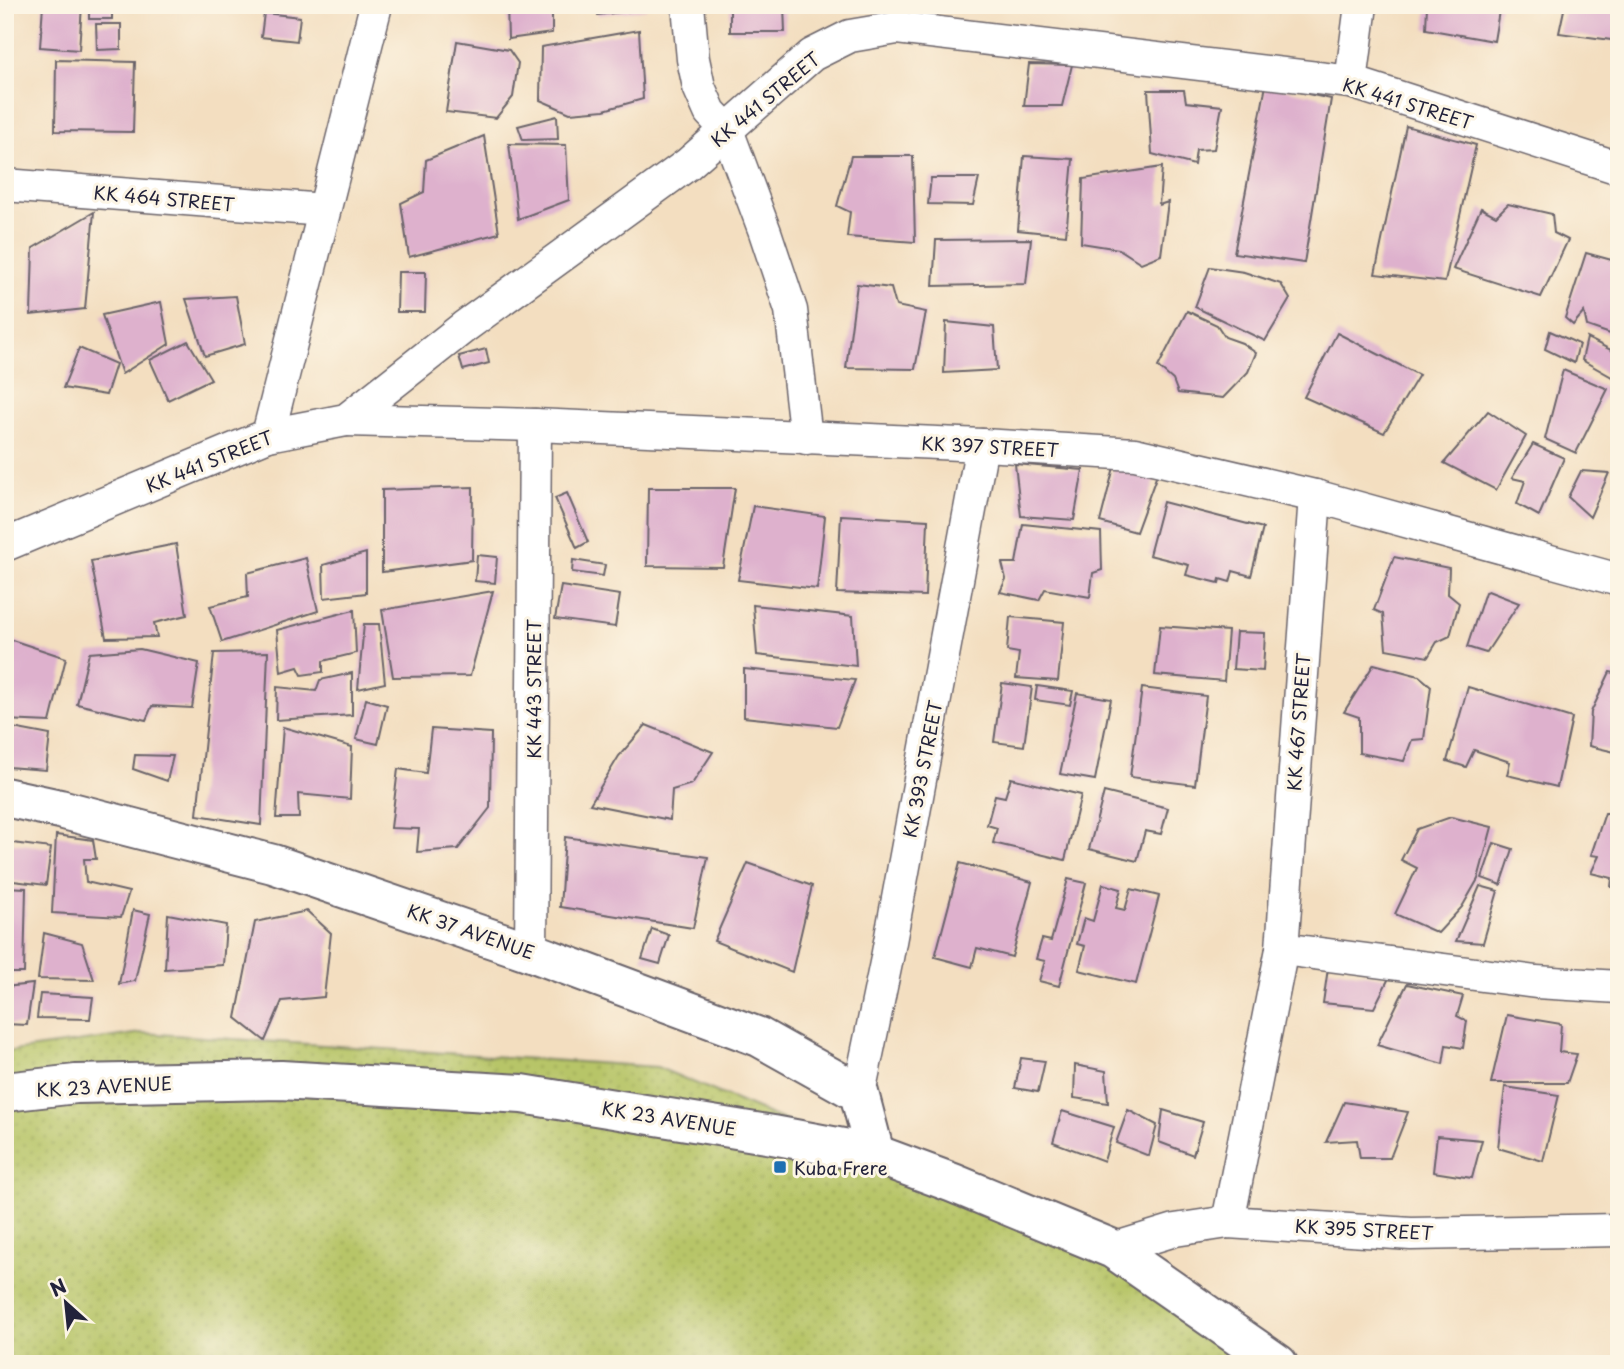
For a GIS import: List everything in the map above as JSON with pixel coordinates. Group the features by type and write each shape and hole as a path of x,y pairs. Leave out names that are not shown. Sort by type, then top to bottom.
{"main road":[{"name":"KK 37 AVENUE","path":"5,797 273,864 531,952 759,1037 859,1093"},
{"name":"KK 23 AVENUE","path":"5,1092 76,1084 281,1080 522,1094 875,1154 1113,1248 1278,1364"},
{"path":"859,1093 875,1154"}],"street":[{"path":"268,435 376,5"},
{"path":"688,5 693,59 699,87 710,111 727,130 791,310 806,438"},
{"path":"1351,82 1362,5"},
{"name":"KK 441 STREET","path":"5,545 268,435 346,420 464,327 688,164 812,55 850,36 897,29 1351,82 1619,168"},
{"name":"KK 464 STREET","path":"5,185 324,210"},
{"name":"KK 397 STREET","path":"346,420 536,425 1135,454 1315,496 1619,580"},
{"name":"KK 443 STREET","path":"531,952 536,425"},
{"name":"KK 393 STREET","path":"859,1093 887,958 982,445"},
{"name":"KK 467 STREET","path":"1227,1222 1282,949 1315,496"},
{"path":"1282,949 1536,982 1619,987"},
{"name":"KK 395 STREET","path":"1113,1248 1175,1230 1227,1222 1411,1234 1619,1230"}],"green space":[{"path":"142,1033 657,1067 1103,1254 1269,1364 5,1364 5,1052"}],"building":[{"path":"43,5 82,5 79,50 40,47"},
{"path":"89,5 112,5 112,19 89,19"},
{"path":"507,5 552,5 552,33 508,39"},
{"path":"596,5 646,5 646,9 598,15"},
{"path":"730,5 784,5 785,32 730,32"},
{"path":"1427,5 1500,5 1494,41 1426,29"},
{"path":"1565,5 1619,5 1619,41 1559,33"},
{"path":"264,13 300,17 297,41 261,37"},
{"path":"96,24 121,24 121,49 97,50"},
{"path":"639,30 643,99 604,110 570,113 540,100 541,47"},
{"path":"457,41 509,50 518,63 513,97 496,118 446,112"},
{"path":"56,60 135,62 133,132 55,131"},
{"path":"1029,64 1072,65 1062,106 1024,106"},
{"path":"1266,85 1331,99 1304,263 1234,253"},
{"path":"1148,90 1184,90 1186,102 1222,106 1214,149 1196,150 1194,165 1152,154"},
{"path":"557,116 558,139 523,140 518,126"},
{"path":"1406,126 1476,145 1445,282 1375,274"},
{"path":"484,136 499,233 409,257 401,203 424,192 426,160"},
{"path":"509,144 566,145 569,200 518,219"},
{"path":"851,156 913,156 915,242 847,237 850,212 837,206"},
{"path":"1024,156 1073,159 1066,235 1018,230"},
{"path":"1162,167 1159,205 1168,202 1161,255 1141,263 1119,249 1081,243 1083,179"},
{"path":"931,178 979,178 973,205 928,204"},
{"path":"1508,204 1552,214 1554,233 1568,240 1541,297 1453,269 1481,208 1496,216"},
{"path":"94,212 85,309 31,315 33,248"},
{"path":"1031,239 1026,284 933,286 936,240"},
{"path":"1586,253 1619,262 1619,337 1587,326 1584,312 1573,325 1565,318"},
{"path":"1210,267 1244,272 1281,284 1290,299 1265,341 1195,307"},
{"path":"398,272 426,272 425,312 397,312"},
{"path":"857,284 891,288 896,306 926,312 915,369 846,368"},
{"path":"236,296 245,344 205,356 186,299"},
{"path":"161,302 169,344 122,374 102,315"},
{"path":"1187,311 1217,325 1225,337 1242,343 1256,353 1248,372 1223,398 1178,393 1173,380 1158,367"},
{"path":"946,322 994,327 997,370 944,373"},
{"path":"1550,331 1579,344 1574,363 1545,349"},
{"path":"1337,333 1419,375 1384,433 1304,397"},
{"path":"1587,338 1619,354 1619,381 1582,360"},
{"path":"188,341 211,379 168,400 150,360"},
{"path":"79,348 116,364 106,395 63,388"},
{"path":"486,349 489,363 463,370 459,356"},
{"path":"1563,370 1608,389 1576,453 1545,439"},
{"path":"1488,411 1526,436 1496,490 1444,463"},
{"path":"1533,444 1564,458 1539,516 1517,504 1525,481 1512,478"},
{"path":"1115,463 1159,469 1136,532 1100,522"},
{"path":"1015,464 1083,470 1074,520 1021,516"},
{"path":"1581,471 1609,473 1590,517 1568,497"},
{"path":"473,487 472,560 382,572 382,490"},
{"path":"648,488 735,488 723,567 647,566"},
{"path":"567,493 588,542 577,548 555,498"},
{"path":"1163,502 1263,528 1251,576 1233,571 1230,582 1220,579 1219,583 1186,575 1189,565 1149,555"},
{"path":"753,506 825,516 817,589 738,580"},
{"path":"841,515 928,520 925,596 837,593"},
{"path":"1023,524 1101,532 1102,570 1093,573 1090,597 1045,589 1039,600 1000,592 1006,579 1002,563 1016,563"},
{"path":"176,544 187,615 154,623 157,637 106,638 91,561"},
{"path":"366,553 366,593 324,598 323,565"},
{"path":"477,555 497,557 495,583 475,581"},
{"path":"1394,557 1449,568 1448,594 1459,603 1450,636 1437,642 1428,657 1386,649 1383,614 1374,610"},
{"path":"306,558 318,611 222,642 210,606 248,597 247,573"},
{"path":"573,560 605,565 603,576 572,572"},
{"path":"561,586 620,595 615,627 555,619"},
{"path":"493,591 470,676 393,677 382,610"},
{"path":"1485,592 1519,603 1486,653 1467,647"},
{"path":"753,605 853,616 856,666 757,655"},
{"path":"354,610 356,653 323,661 323,672 302,675 298,667 281,672 277,630"},
{"path":"1010,617 1064,622 1058,681 1016,678 1019,653 1007,651"},
{"path":"364,624 379,624 385,683 358,689"},
{"path":"1160,626 1228,631 1224,681 1155,675"},
{"path":"1236,632 1265,633 1263,671 1233,669"},
{"path":"9,639 66,658 50,722 5,720 5,643"},
{"path":"140,649 199,663 192,708 152,706 146,720 77,704 89,653"},
{"path":"268,652 261,825 197,815 214,653"},
{"path":"1374,664 1419,676 1431,686 1424,739 1412,740 1404,761 1359,753 1359,717 1344,712"},
{"path":"744,669 855,680 837,727 744,717"},
{"path":"1610,672 1619,674 1619,753 1589,746 1591,712"},
{"path":"352,673 352,715 276,720 277,687 316,691 320,680"},
{"path":"1002,683 1032,687 1024,746 994,742"},
{"path":"1037,686 1073,691 1070,705 1035,700"},
{"path":"1468,687 1572,718 1557,787 1507,775 1510,762 1474,750 1466,767 1447,761"},
{"path":"1142,688 1206,696 1195,785 1130,777"},
{"path":"1077,693 1111,699 1095,780 1060,774"},
{"path":"366,699 387,705 378,744 356,739"},
{"path":"646,725 713,752 692,784 672,790 670,820 590,804 619,756"},
{"path":"283,727 352,747 350,799 298,794 299,818 276,818"},
{"path":"13,728 50,735 46,770 8,767"},
{"path":"431,729 491,733 490,808 458,849 417,852 419,829 391,828 398,769 426,773"},
{"path":"135,755 173,756 167,781 133,769"},
{"path":"1011,778 1081,795 1065,860 993,843 997,828 987,825 995,795 1005,797"},
{"path":"1104,792 1168,808 1161,834 1145,831 1137,861 1089,849"},
{"path":"1605,813 1619,813 1619,888 1611,887 1612,878 1591,873 1599,856 1591,855"},
{"path":"1451,817 1492,827 1478,879 1462,907 1438,933 1395,914 1417,868 1401,860 1417,829"},
{"path":"56,835 93,840 96,859 84,859 86,882 129,892 121,917 52,913"},
{"path":"565,837 708,857 693,928 560,907"},
{"path":"5,842 51,848 46,885 5,880"},
{"path":"1494,843 1513,849 1501,885 1482,878"},
{"path":"748,863 812,886 792,972 714,941"},
{"path":"960,863 1032,882 1012,957 977,948 972,967 935,957"},
{"path":"1068,879 1086,883 1059,986 1039,981 1045,961 1036,959 1042,939 1051,941"},
{"path":"1103,884 1121,889 1116,908 1125,910 1131,889 1159,896 1136,984 1079,970 1085,946 1077,944 1084,918 1093,921"},
{"path":"1480,886 1498,891 1483,943 1456,941"},
{"path":"5,887 26,888 24,973 5,973"},
{"path":"133,910 150,914 135,981 119,984"},
{"path":"307,911 331,933 324,997 282,1001 265,1041 236,1018 255,922"},
{"path":"168,914 226,925 223,965 165,969"},
{"path":"652,929 669,935 660,964 642,959"},
{"path":"44,933 82,943 94,980 38,979"},
{"path":"1328,968 1389,978 1374,1008 1323,1003"},
{"path":"33,984 27,1025 5,1024 5,987"},
{"path":"1407,984 1463,996 1457,1016 1467,1021 1463,1048 1446,1045 1443,1064 1377,1045"},
{"path":"40,994 93,997 90,1019 37,1018"},
{"path":"1507,1015 1561,1024 1559,1052 1577,1054 1567,1083 1491,1083"},
{"path":"1021,1058 1045,1061 1038,1092 1015,1088"},
{"path":"1075,1065 1106,1071 1108,1103 1074,1098"},
{"path":"1505,1087 1559,1095 1543,1161 1498,1148"},
{"path":"1344,1102 1408,1112 1390,1158 1360,1158 1357,1140 1326,1142"},
{"path":"1128,1110 1157,1125 1149,1156 1116,1143"},
{"path":"1163,1110 1203,1122 1193,1155 1159,1142"},
{"path":"1062,1111 1114,1127 1104,1161 1053,1142"},
{"path":"1437,1136 1482,1140 1472,1178 1433,1172"}],"place":[{"name":"Kuba Frere","path":"780,1167"}]}
